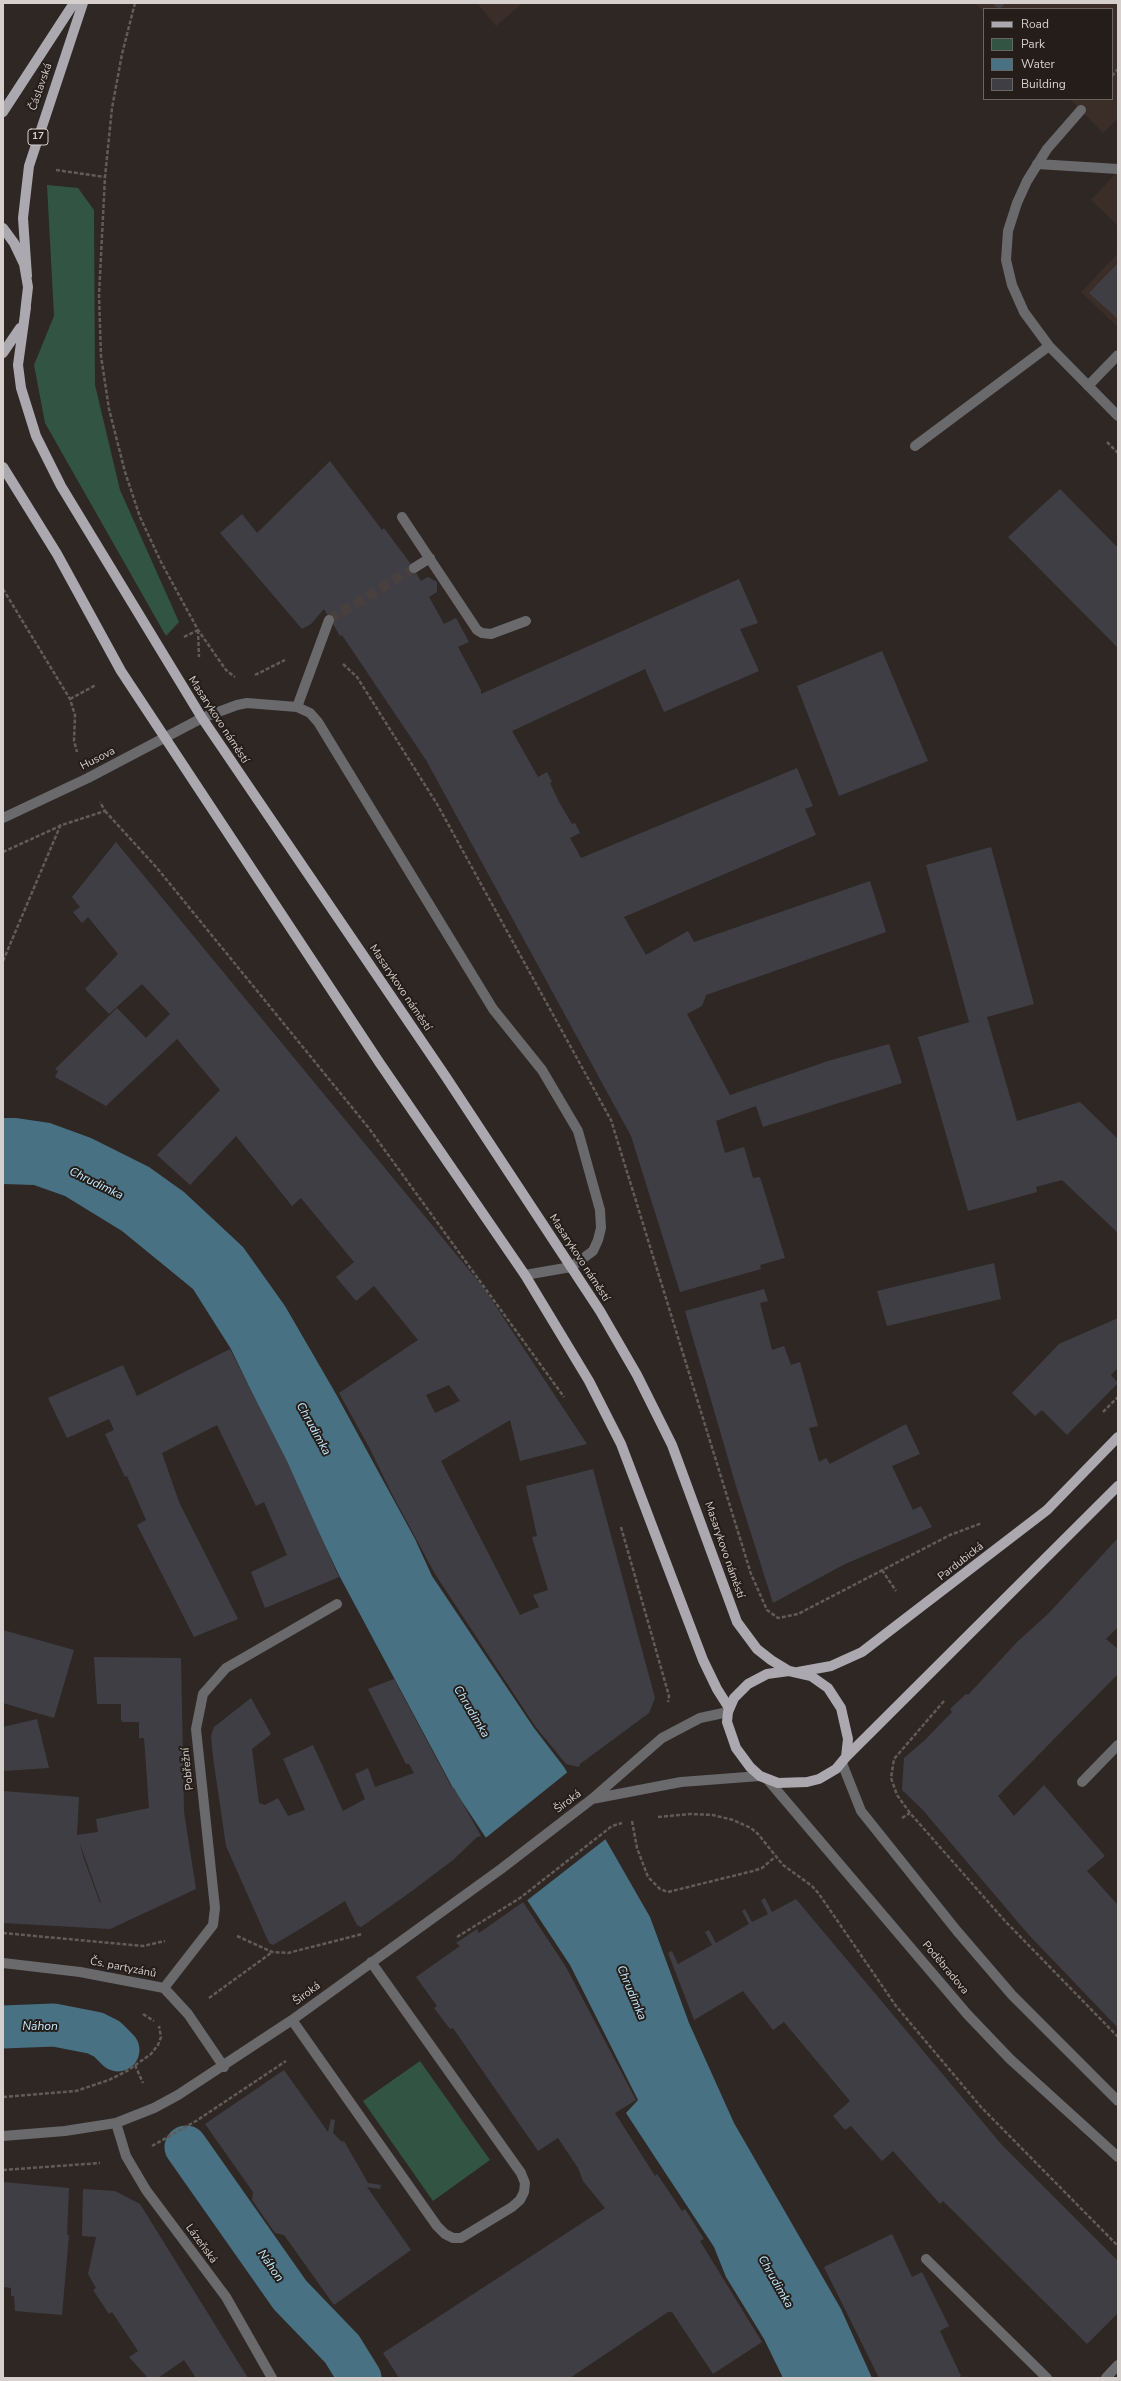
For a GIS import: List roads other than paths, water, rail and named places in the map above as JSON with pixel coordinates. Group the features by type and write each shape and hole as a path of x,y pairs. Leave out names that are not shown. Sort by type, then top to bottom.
{"main road":[{"name":"Čáslavská","path":"3,112 74,3"},
{"name":"Čáslavská","path":"27,276 23,225 25,193 30,166 83,3"},
{"name":"Masarykovo náměstí","path":"3,228 20,254 27,276 26,308 18,365 24,400 36,436 78,516 202,718 442,1071 603,1317 657,1413 686,1481 737,1622 757,1649 771,1660 794,1671"},
{"name":"Masarykovo náměstí","path":"3,353 20,328 26,308"},
{"path":"3,467 46,535 121,671 379,1062 525,1275 608,1414 656,1532 703,1660 729,1710"},
{"name":"Pardubická","path":"794,1671 831,1666 862,1652 1047,1510 1118,1437"},
{"path":"844,1760 848,1739 847,1730 835,1697 818,1680 794,1671 767,1674 748,1684 734,1698 729,1710 727,1722 736,1748 750,1767 764,1778 788,1783 807,1782 828,1775 844,1760 1118,1486"}],"street":[{"path":"1081,110 1047,149 1037,164 1017,203 1008,231 1006,260 1012,285 1024,312 1049,346 1118,416"},
{"path":"1037,164 1118,169"},
{"path":"914,446 1049,346"},
{"path":"1088,386 1118,355"},
{"path":"402,517 480,632 486,634 497,632 526,621"},
{"path":"414,568 430,558"},
{"path":"329,620 297,707 310,713 318,722 493,1009 542,1070 578,1130 597,1193 601,1228 593,1251 571,1267 525,1275"},
{"name":"Husova","path":"3,818 88,778 202,718 247,703 297,707"},
{"name":"Pobřežní","path":"164,1988 213,1925 215,1908 196,1729 203,1694 226,1668 337,1604"},
{"name":"Široká","path":"3,2136 65,2131 116,2123 135,2116 178,2095 292,2020 501,1869 592,1799 662,1738 700,1718 729,1710"},
{"path":"1082,1782 1118,1745"},
{"path":"844,1760 861,1811 952,1925 1012,1995 1118,2101"},
{"name":"Široká","path":"592,1799 681,1782 764,1778"},
{"name":"Poděbradova","path":"764,1778 967,2014 1021,2070 1118,2157"},
{"name":"Čs. partyzánů","path":"3,1962 80,1972 164,1988 188,2014 224,2066"},
{"path":"292,2020 437,2226 445,2234 453,2238 461,2238 512,2207 520,2200 524,2192 525,2183 521,2173 371,1962"},
{"name":"Lázeňská","path":"116,2123 126,2156 146,2190 226,2297 272,2378"},
{"path":"926,2259 1047,2378"},
{"path":"1106,2378 1118,2365"}],"water":[{"name":"Chrudimka","path":"3,1118 16,1118 50,1123 91,1138 149,1167 184,1192 243,1247 285,1306 336,1394 415,1539 432,1576 534,1728 564,1767 650,1917 689,2023 734,2123 841,2309 872,2378 783,2378 764,2339 726,2277 714,2247 626,2113 638,2100 570,1965 453,1788 340,1577 231,1349 193,1289 122,1231 65,1196 34,1185 3,1184"}],"waterway":[{"name":"Náhon","path":"3,2027 54,2025 95,2033 107,2039 118,2050"},
{"name":"Náhon","path":"186,2147 290,2295 342,2349 360,2378"}],"tunnel":[{"path":"329,620 414,568"}]}
